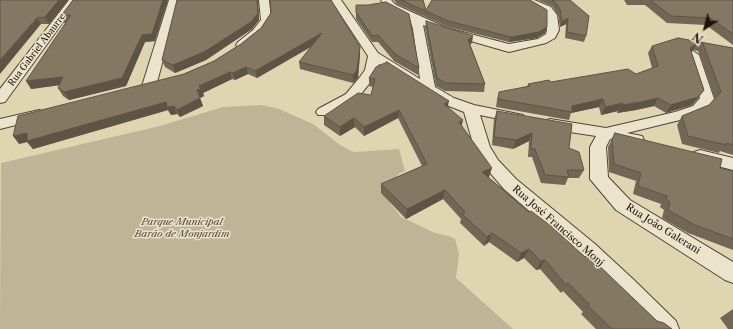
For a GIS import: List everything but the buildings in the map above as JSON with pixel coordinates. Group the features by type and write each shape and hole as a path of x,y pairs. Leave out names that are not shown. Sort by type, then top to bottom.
{"street":[{"name":"Rua Gabriel Abaurre","path":"0,99 74,0"},
{"path":"134,90 155,84 174,0"},
{"path":"231,52 257,32 266,20 264,0"},
{"path":"336,0 374,56 449,101 471,109 534,121 606,132 651,144"},
{"path":"386,0 392,7 443,30 497,46 509,48 532,44 551,36 554,24 552,15 547,9 526,0"},
{"path":"415,18 419,29 429,90"},
{"path":"606,132 679,116 698,109 707,99 693,55"},
{"path":"323,112 351,97 366,79 371,70 374,56"},
{"name":"Rua José Francisco Monj","path":"471,109 482,147 492,164 520,193 616,276 667,329"},
{"path":"0,124 50,112"},
{"name":"Rua João Galerani","path":"606,132 598,147 599,179 623,205 733,273"},
{"path":"688,153 733,164"}],"green space":[{"name":"Parque Municipal Barão de Monjardim","path":"262,105 279,109 313,124 340,145 351,151 356,152 399,149 405,171 398,174 394,182 390,203 401,217 435,233 455,239 459,254 456,278 513,329 0,329 1,163 160,126 223,107"}]}
